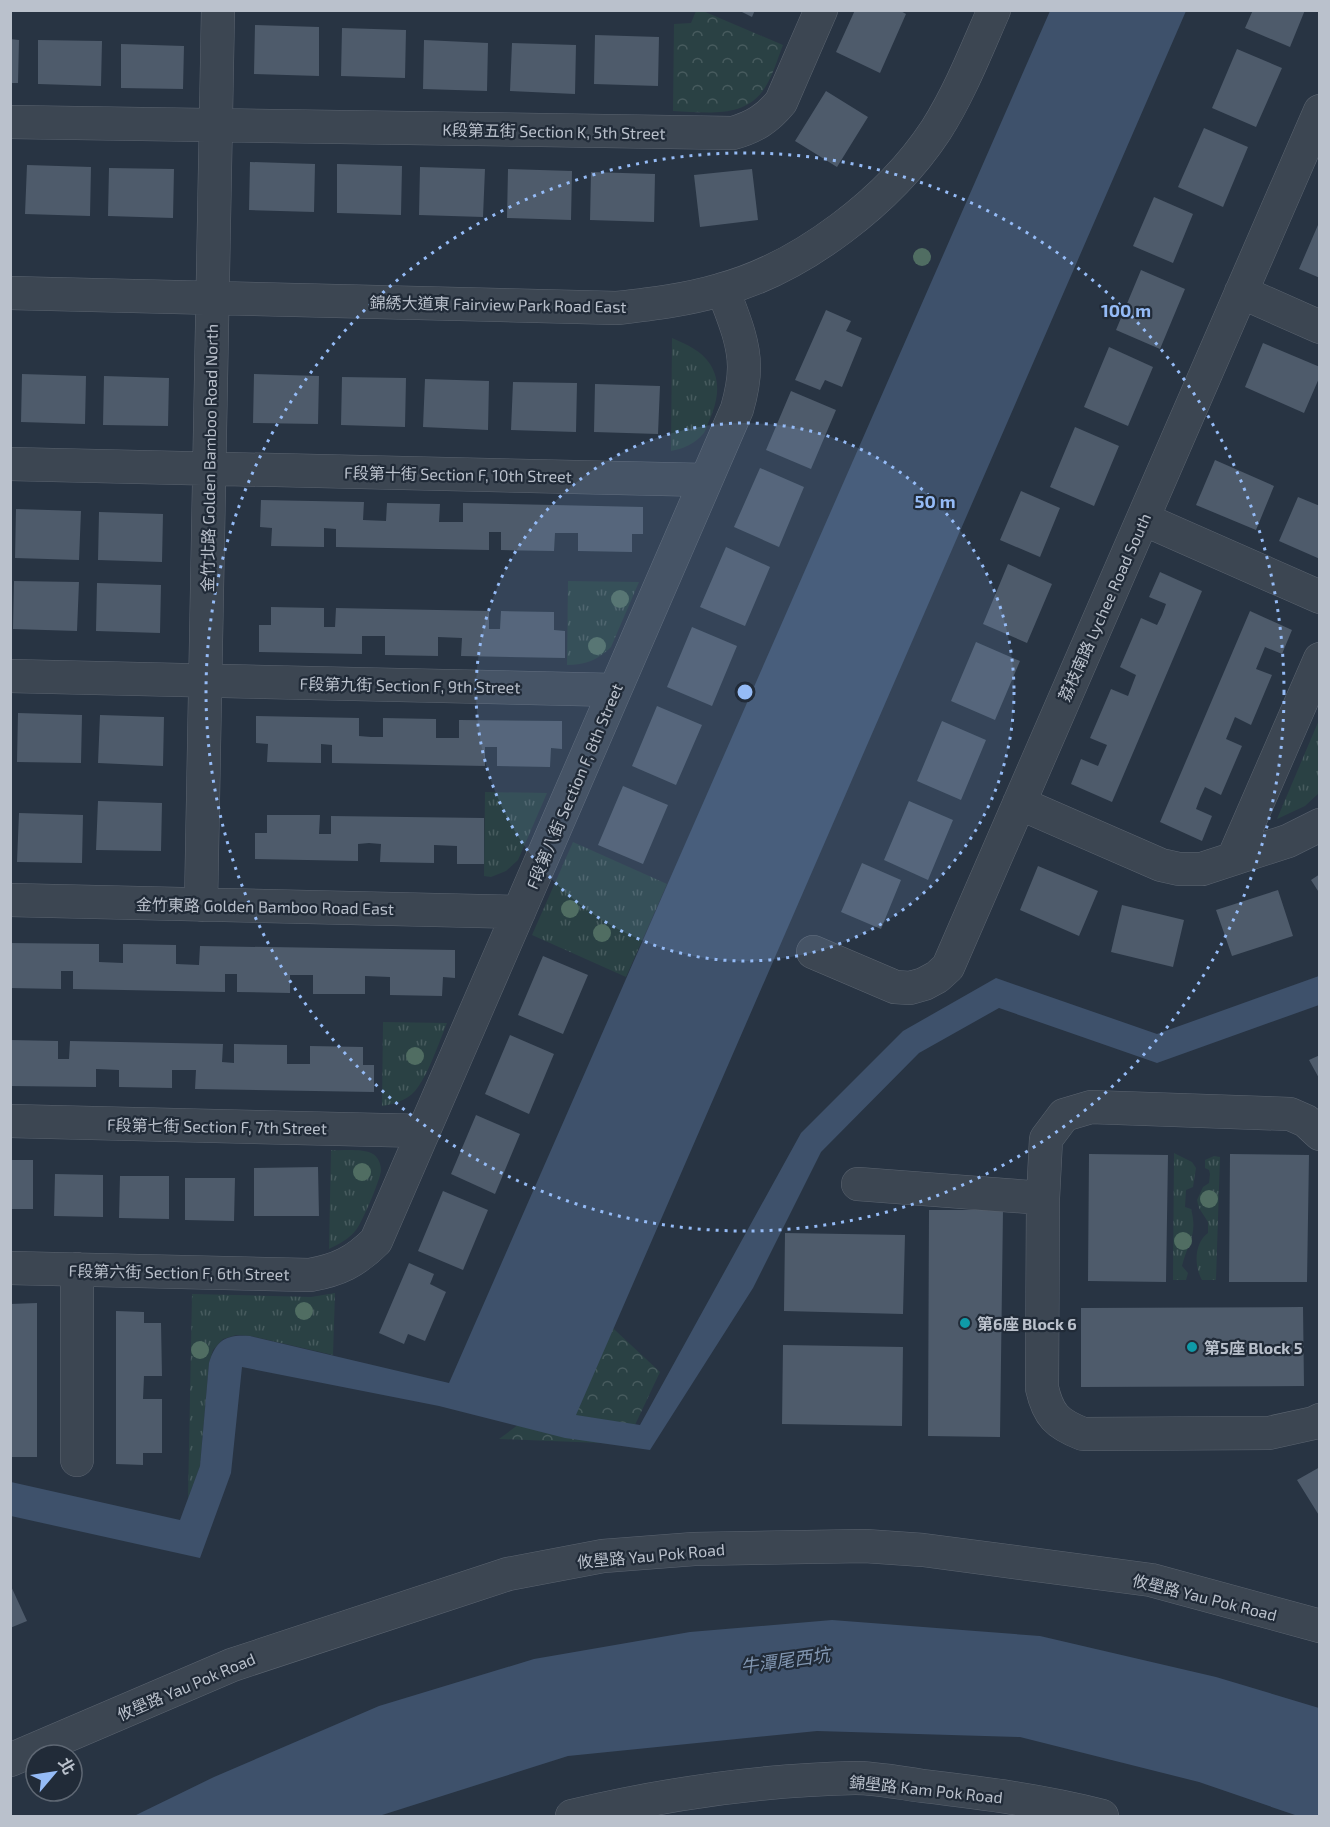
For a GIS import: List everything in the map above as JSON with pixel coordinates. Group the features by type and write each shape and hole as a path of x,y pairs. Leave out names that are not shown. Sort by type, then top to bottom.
{"street":[{"name":"金竹北路 Golden Bamboo Road North","path":"201,905 218,10"},
{"name":"K段第五街 Section K, 5th Street","path":"10,122 733,133 761,123 781,102 821,10"},
{"name":"錦綉大道東 Fairview Park Road East","path":"10,293 617,308 671,302 723,290 774,270 821,244 864,211 903,173 935,130 957,93 994,10"},
{"name":"荔枝南路 Lychee Road South","path":"813,952 895,987 910,988 924,984 938,977 948,967 1320,111"},
{"name":"F段第八街 Section F, 8th Street","path":"346,1265 362,1255 376,1241 737,409 744,366 741,343 723,290"},
{"path":"1241,292 1320,327"},
{"name":"F段第十街 Section F, 10th Street","path":"10,464 706,480"},
{"path":"1143,519 1320,597"},
{"path":"1233,859 1320,659"},
{"name":"F段第九街 Section F, 9th Street","path":"10,676 615,690"},
{"path":"1019,803 1161,865 1179,869 1202,869 1288,841 1320,825"},
{"name":"金竹東路 Golden Bamboo Road East","path":"10,900 519,912"},
{"path":"1320,1134 1306,1121 1290,1114 1091,1107 1064,1115 1046,1139 1043,1198 1042,1388 1045,1404 1055,1419 1083,1434 1269,1433 1320,1420"},
{"name":"F段第七街 Section F, 7th Street","path":"10,1121 424,1131"},
{"path":"858,1184 1043,1198"},
{"name":"F段第六街 Section F, 6th Street","path":"10,1268 310,1275 328,1272 346,1265"},
{"path":"77,1269 77,1460"},
{"name":"攸壆路 Yau Pok Road","path":"10,1760 232,1665 508,1574 603,1556 694,1549 866,1546 923,1550 1150,1581 1320,1626"},
{"name":"錦壆路 Kam Pok Road","path":"572,1816 624,1804 744,1785 858,1778 966,1791 1075,1809 1102,1816"}],"green space":[{"path":"696,11 703,11 783,45 766,87 753,101 733,110 721,112 673,111 674,24 691,23"},
{"path":"672,338 693,348 706,359 714,371 717,393 704,433 692,443 671,451"},
{"path":"568,581 639,582 611,647 591,661 567,665"},
{"path":"1319,720 1319,793 1305,806 1277,819"},
{"path":"485,792 547,793 518,860 506,871 491,877 484,876"},
{"path":"573,842 667,884 626,977 532,935"},
{"path":"383,1022 447,1023 420,1085 400,1102 382,1106"},
{"path":"331,1150 369,1152 378,1159 381,1170 371,1200 356,1230 347,1239 329,1249"},
{"path":"1174,1153 1192,1162 1196,1168 1193,1187 1186,1190 1185,1207 1191,1209 1193,1232 1182,1266 1188,1273 1186,1280 1173,1280"},
{"path":"1214,1156 1220,1157 1216,1280 1202,1280 1197,1255 1203,1237 1208,1233 1208,1222 1197,1200 1203,1187 1209,1183 1210,1174 1205,1168 1205,1160"},
{"path":"335,1293 333,1355 251,1336 236,1335 223,1339 213,1350 209,1363 200,1466 188,1498 192,1294 311,1297"},
{"path":"587,1304 660,1372 626,1444 499,1439 556,1397"}],"water":[{"path":"1050,11 1186,11 576,1415 640,1425 801,1133 903,1031 996,978 1157,1034 1319,976 1319,1005 1157,1063 999,1008 919,1053 821,1152 753,1288 650,1450 565,1438 439,1406 242,1367 231,1473 200,1558 11,1516 11,1482 180,1520 200,1466 209,1363 219,1344 234,1336 250,1336 449,1383"},
{"name":"牛潭尾西坑","path":"832,1620 1040,1636 1216,1677 1319,1708 1319,1816 1298,1816 1199,1782 1020,1737 817,1731 568,1756 379,1816 134,1816 214,1777 379,1706 534,1659 690,1632"}],"building":[{"path":"738,10 755,10 752,17"},
{"path":"855,10 899,10 906,14 880,73 836,52"},
{"path":"1253,10 1305,10 1290,47 1245,28"},
{"path":"255,25 319,27 319,76 254,74"},
{"path":"342,28 406,30 405,78 341,76"},
{"path":"595,35 659,37 658,86 594,84"},
{"path":"10,39 19,40 18,83 10,83"},
{"path":"38,40 102,41 101,86 38,84"},
{"path":"424,40 488,43 487,91 423,89"},
{"path":"512,43 576,45 575,94 510,91"},
{"path":"121,44 184,46 183,89 121,88"},
{"path":"1237,49 1282,68 1256,127 1212,108"},
{"path":"826,91 868,117 837,167 795,141"},
{"path":"1204,128 1248,147 1223,207 1178,187"},
{"path":"250,162 315,164 314,212 249,210"},
{"path":"337,164 402,166 401,215 337,213"},
{"path":"27,165 91,167 90,216 25,214"},
{"path":"420,167 485,169 483,217 419,215"},
{"path":"109,168 174,169 173,218 108,216"},
{"path":"508,169 572,171 571,220 507,218"},
{"path":"752,169 758,220 700,227 694,175"},
{"path":"591,172 655,174 654,222 590,220"},
{"path":"1154,197 1193,214 1173,263 1133,246"},
{"path":"1318,225 1320,226 1320,278 1299,269"},
{"path":"1141,270 1185,289 1160,349 1116,330"},
{"path":"826,310 851,321 846,331 862,338 842,387 825,380 820,390 795,380"},
{"path":"1263,343 1320,367 1320,376 1304,413 1245,387"},
{"path":"1109,347 1153,367 1128,426 1084,407"},
{"path":"22,374 86,376 85,424 21,422"},
{"path":"254,374 319,376 318,424 253,423"},
{"path":"104,376 169,378 168,426 103,425"},
{"path":"342,377 406,378 405,427 341,425"},
{"path":"425,379 489,381 488,430 423,427"},
{"path":"513,382 577,383 576,432 511,430"},
{"path":"595,384 660,386 658,434 594,432"},
{"path":"791,391 836,410 811,469 766,450"},
{"path":"1075,427 1119,446 1094,506 1050,487"},
{"path":"1215,460 1274,486 1256,530 1196,505"},
{"path":"760,468 804,487 779,547 734,527"},
{"path":"1021,491 1060,508 1040,557 1000,540"},
{"path":"1298,497 1320,506 1320,559 1279,541"},
{"path":"261,500 364,502 363,520 386,521 387,503 440,504 439,522 463,522 463,503 643,507 643,534 632,534 632,552 578,551 578,533 555,533 554,551 501,550 501,532 489,532 489,550 336,547 336,529 324,528 324,547 271,546 272,528 260,527"},
{"path":"16,509 81,511 79,560 15,558"},
{"path":"99,512 163,514 162,562 98,560"},
{"path":"726,547 770,567 745,626 700,607"},
{"path":"1008,564 1052,584 1027,643 983,624"},
{"path":"1160,572 1202,591 1112,802 1071,784 1081,759 1098,766 1107,745 1090,738 1111,689 1128,696 1136,675 1120,667 1141,618 1157,625 1162,615 1166,604 1149,597"},
{"path":"14,581 79,582 77,631 13,629"},
{"path":"97,583 161,585 160,633 96,631"},
{"path":"271,607 324,608 324,627 335,627 336,608 489,611 489,629 500,629 501,611 554,612 554,630 565,631 565,658 461,656 462,638 438,637 438,656 385,655 385,636 362,636 362,654 259,652 259,625 271,625"},
{"path":"1250,611 1292,630 1282,654 1265,647 1256,669 1272,675 1251,725 1235,717 1226,739 1242,746 1221,795 1205,787 1200,798 1196,809 1212,816 1202,841 1160,822"},
{"path":"692,627 737,646 712,706 667,687"},
{"path":"976,642 1020,661 995,720 951,701"},
{"path":"657,706 702,725 676,785 632,766"},
{"path":"18,713 82,715 81,763 17,762"},
{"path":"100,715 164,717 163,766 98,763"},
{"path":"256,716 359,718 359,736 371,737 383,737 383,718 436,719 436,738 459,738 459,720 562,721 562,749 551,748 550,767 497,766 497,747 485,747 485,766 332,763 332,745 321,744 321,763 267,762 268,744 256,743"},
{"path":"942,721 986,740 961,800 917,781"},
{"path":"623,786 668,805 643,864 598,845"},
{"path":"98,801 162,803 161,851 96,850"},
{"path":"909,801 953,820 928,880 884,860"},
{"path":"19,813 83,815 82,863 17,862"},
{"path":"267,815 320,815 319,834 331,834 331,816 484,818 484,864 457,864 457,846 434,845 434,863 380,862 381,844 369,843 358,844 358,861 255,859 255,833 267,833"},
{"path":"862,863 901,880 881,929 841,912"},
{"path":"1038,866 1098,891 1079,936 1020,910"},
{"path":"1320,874 1320,894 1311,880"},
{"path":"1278,890 1293,936 1232,956 1216,910"},
{"path":"1122,905 1184,920 1173,967 1111,952"},
{"path":"10,943 99,944 99,962 123,963 123,944 176,945 176,964 199,965 200,946 455,950 455,978 443,977 442,996 390,995 390,977 365,976 365,994 313,994 313,975 290,975 290,993 237,992 237,974 225,974 225,992 73,989 73,971 61,971 61,989 10,988"},
{"path":"543,956 588,975 563,1034 518,1015"},
{"path":"510,1035 554,1054 529,1114 485,1094"},
{"path":"10,1040 58,1041 58,1059 69,1059 70,1041 223,1044 222,1062 234,1063 234,1044 287,1045 287,1064 310,1064 310,1046 363,1047 363,1065 374,1065 374,1092 195,1089 196,1070 172,1070 172,1088 119,1087 119,1070 96,1069 96,1087 10,1086"},
{"path":"1320,1055 1320,1080 1309,1060"},
{"path":"476,1115 520,1134 495,1194 451,1174"},
{"path":"1089,1154 1168,1155 1166,1282 1088,1281"},
{"path":"1230,1154 1309,1155 1307,1282 1229,1282"},
{"path":"10,1160 33,1160 33,1209 10,1209"},
{"path":"318,1167 319,1216 254,1216 254,1168"},
{"path":"55,1174 103,1175 103,1217 54,1216"},
{"path":"120,1176 169,1176 169,1219 119,1218"},
{"path":"185,1178 235,1178 234,1221 185,1220"},
{"path":"443,1191 488,1210 463,1270 418,1251"},
{"name":"第6座 Block 6","path":"929,1210 1003,1210 1000,1437 928,1436"},
{"path":"785,1233 905,1235 903,1314 784,1311"},
{"path":"409,1263 434,1274 430,1284 446,1292 425,1341 408,1334 404,1344 379,1333"},
{"path":"37,1303 37,1457 10,1457 10,1304"},
{"name":"第5座 Block 5","path":"1303,1307 1304,1386 1081,1387 1081,1308"},
{"path":"116,1311 144,1312 144,1323 161,1323 162,1376 144,1376 143,1399 162,1399 162,1453 143,1453 143,1465 116,1464"},
{"path":"783,1345 903,1347 902,1426 782,1424"},
{"path":"1320,1467 1320,1517 1297,1480"},
{"path":"10,1584 27,1621 10,1628"}],"place":[{"name":"第6座 Block 6","path":"965,1323"},
{"name":"第5座 Block 5","path":"1192,1347"}]}
